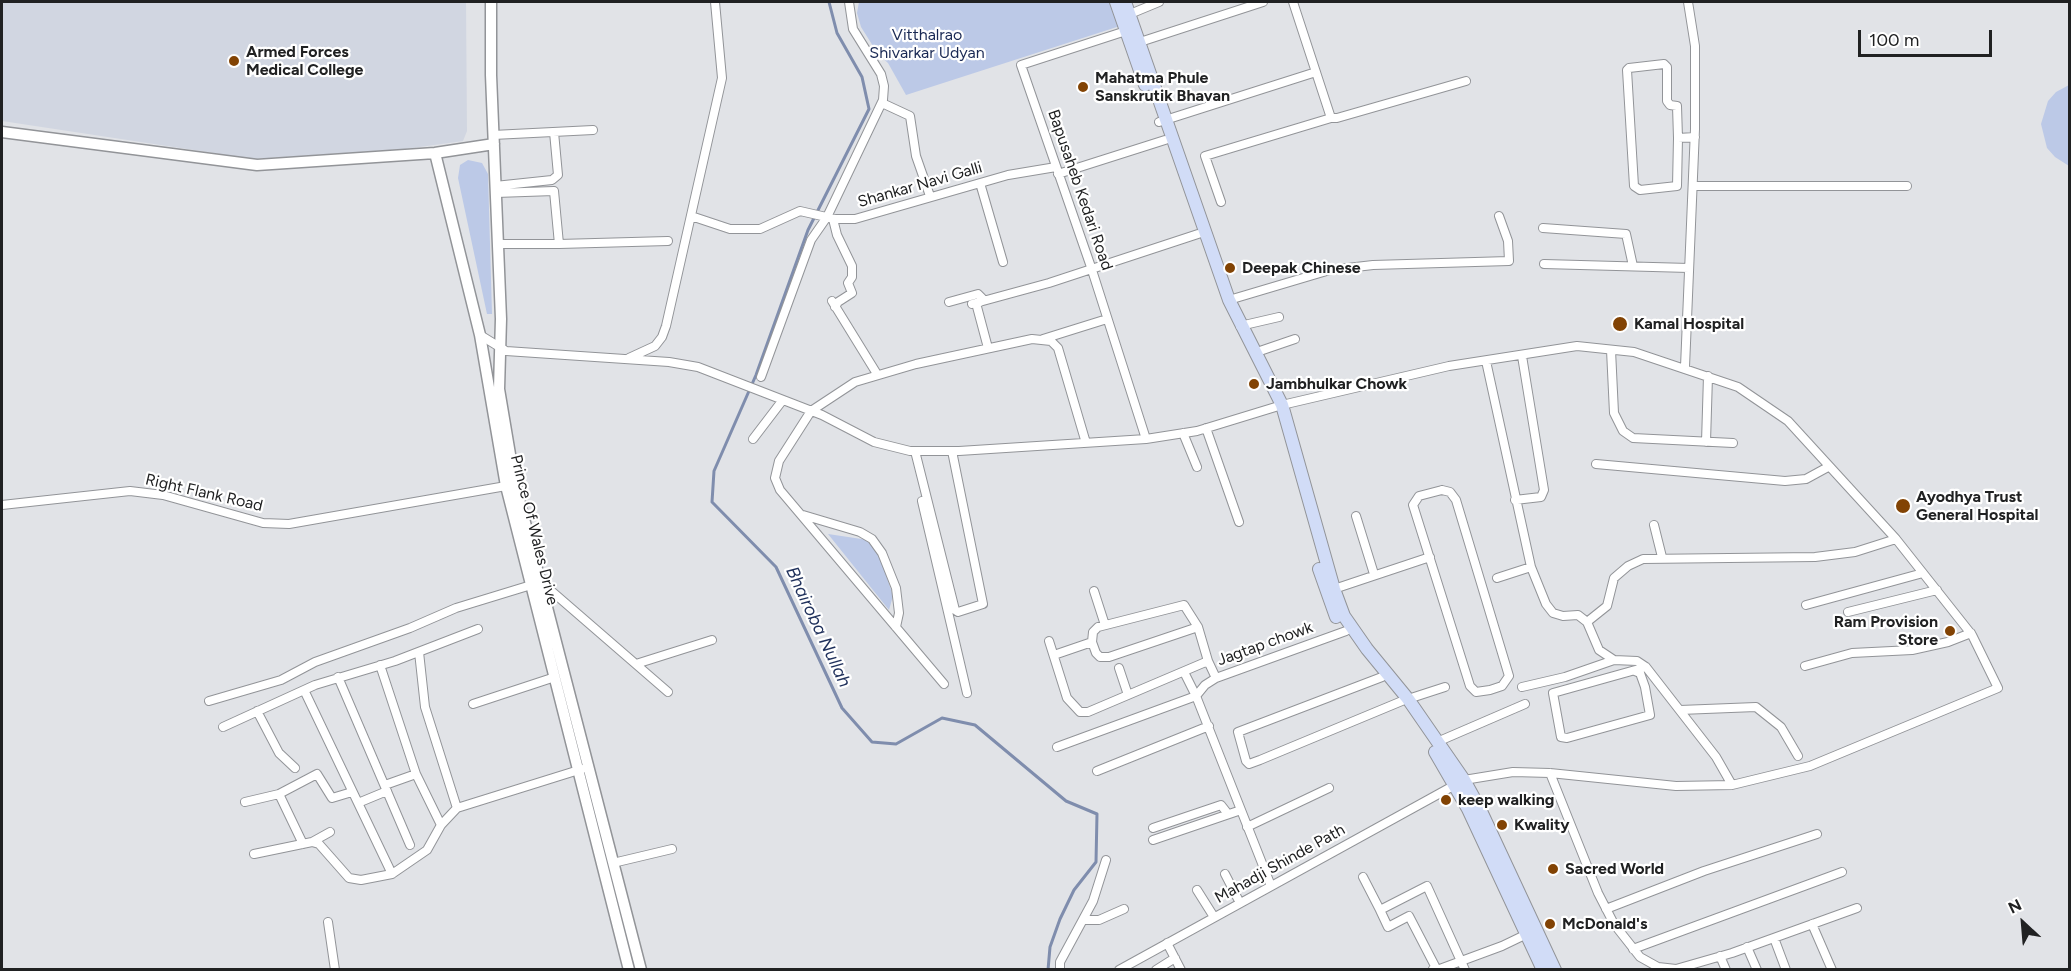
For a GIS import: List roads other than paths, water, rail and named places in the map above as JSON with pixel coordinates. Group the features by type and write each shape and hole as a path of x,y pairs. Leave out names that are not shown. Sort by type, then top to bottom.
{"main road":[{"path":"1116,2 1140,42 1165,140 1233,327 1279,406 1326,594 1336,618 1382,677 1405,700 1459,782 1479,806 1532,931 1543,969"},
{"path":"1125,2 1130,14 1131,30 1162,121 1229,300 1279,406 1344,616 1437,742 1459,782"},
{"path":"1532,931 1555,969"}],"street":[{"name":"Prince Of Wales Drive","path":"491,2 493,140 501,347 500,389 515,484 555,677 612,863 640,969"},
{"path":"626,359 655,346 662,337 722,78 715,2"},
{"path":"761,377 811,240 830,218 882,103 884,86 881,74 853,28 849,2"},
{"path":"1130,14 1159,2"},
{"path":"1140,42 1263,2"},
{"path":"1293,2 1331,118"},
{"path":"1685,367 1695,137 1695,46 1688,2"},
{"name":"Bapusaheb Kedari Road","path":"1131,30 1021,65 1091,267 1146,439"},
{"path":"1664,64 1667,101 1670,105 1677,106 1678,138 1677,186 1640,190 1634,186 1627,70 1629,68 1664,64"},
{"path":"1162,121 1316,72"},
{"path":"1221,202 1205,156 1466,81"},
{"path":"882,103 910,116 916,156 930,196"},
{"path":"2,132 241,165 274,165 435,153 493,140 554,132 593,130"},
{"path":"496,189 552,180 558,175 554,132"},
{"path":"1678,138 1695,137"},
{"name":"Shankar Navi Galli","path":"691,216 730,229 760,229 800,211 830,218 855,219 980,183 1057,170 1165,140"},
{"name":"Prince Of Wales Drive","path":"435,153 480,335 506,486 536,583 583,768 629,969"},
{"path":"980,183 1003,262"},
{"path":"1693,186 1907,186"},
{"path":"496,189 554,191 560,244"},
{"path":"1229,300 1330,270 1373,265 1509,261 1508,242 1499,216"},
{"path":"830,218 852,266 852,277 848,283 852,293 833,304 877,374"},
{"path":"1543,228 1626,234 1633,266"},
{"path":"976,303 1049,284 1091,267 1198,234"},
{"path":"498,244 668,241"},
{"path":"1544,264 1689,268"},
{"path":"949,302 978,294 982,298 976,303"},
{"path":"976,303 988,348"},
{"path":"1240,326 1279,317"},
{"path":"944,684 780,490 775,478 779,461 811,411 855,382 877,374 988,348 1042,339 1107,319"},
{"path":"480,335 506,351 669,362 722,375 778,400 811,411 874,442 913,451 952,451 1146,439 1206,428 1279,406 1449,366 1577,346 1634,352 1685,367 1738,387 1788,421 1896,539 1971,633 1948,642 1912,650 1852,653 1805,666"},
{"path":"1042,339 1051,341 1062,359 1086,443"},
{"path":"1254,353 1295,339"},
{"path":"1611,350 1614,413 1623,431 1633,438 1733,443"},
{"path":"1515,500 1541,497 1544,490 1522,356"},
{"path":"1486,361 1531,567 1546,604 1553,613 1563,616 1578,615 1587,622 1599,650 1614,660"},
{"path":"1706,442 1708,376"},
{"path":"753,439 778,400"},
{"path":"1206,428 1239,522"},
{"path":"1183,433 1197,467"},
{"path":"913,451 955,610 958,612 983,604 952,451"},
{"path":"913,451 967,693"},
{"path":"1596,464 1785,481 1806,480 1828,467"},
{"name":"Right Flank Road","path":"2,505 130,491 163,495 262,523 289,524 506,486"},
{"path":"1442,490 1450,492 1456,500 1509,676 1502,686 1476,692 1472,690 1430,557 1413,505 1419,496 1442,490"},
{"path":"801,515 860,532 872,539 882,553 896,588 899,613 896,627"},
{"path":"1356,516 1374,574"},
{"path":"1654,525 1662,558"},
{"path":"1587,622 1607,606 1614,578 1628,566 1643,559 1815,557 1855,552 1896,539"},
{"path":"1334,589 1430,557"},
{"path":"1497,578 1531,567"},
{"path":"1806,605 1923,573"},
{"path":"209,701 281,680 315,662 410,628 456,608 536,583 668,692"},
{"path":"1848,612 1937,590"},
{"path":"1094,591 1105,625"},
{"path":"1198,627 1109,657 1100,657 1092,642 1093,632 1105,625 1184,605 1190,610 1198,627 1208,661 1216,678"},
{"path":"223,727 303,690 419,652 478,629"},
{"name":"Jagtap chowk","path":"1198,695 1205,685 1216,678 1346,631"},
{"name":"Mahadji Shinde Path","path":"1119,969 1459,782 1513,772 1550,773 1676,786 1732,786 1810,766 1998,688 1971,633"},
{"path":"636,664 712,640"},
{"path":"1049,641 1067,698 1080,712 1088,712 1208,661"},
{"path":"1054,655 1092,642"},
{"path":"419,652 425,707 457,808"},
{"path":"1522,687 1565,677 1614,660 1638,662 1646,667 1716,757 1732,786"},
{"path":"380,665 416,774 441,825"},
{"path":"1635,671 1640,674 1645,687 1650,715 1568,738 1562,736 1553,693 1646,667"},
{"path":"1119,668 1128,695"},
{"path":"1184,672 1198,695 1240,810 1271,886"},
{"path":"338,677 410,845"},
{"path":"473,705 555,677"},
{"path":"1382,677 1238,732 1246,761 1250,764 1405,700 1445,687"},
{"path":"303,690 392,874"},
{"path":"1057,747 1198,695"},
{"path":"1437,742 1525,704"},
{"path":"1680,710 1756,707 1781,727 1798,756"},
{"path":"257,711 279,753 295,768"},
{"path":"1097,771 1209,726"},
{"path":"308,843 320,844 349,878 361,880 392,874 427,849 441,825 457,808 583,768"},
{"path":"1550,773 1606,909 1646,965 1676,969 1774,938 1857,908"},
{"path":"246,802 279,794 317,774 332,798 352,792"},
{"path":"358,803 416,774"},
{"path":"1247,827 1329,788"},
{"path":"279,794 308,843"},
{"path":"1153,828 1221,805 1228,814"},
{"path":"1153,840 1240,810"},
{"path":"254,855 308,843 330,832"},
{"path":"1606,909 1704,871 1817,834"},
{"path":"612,863 672,849"},
{"path":"1060,969 1060,962 1093,901 1106,860"},
{"path":"1633,949 1842,872"},
{"path":"1225,874 1240,903"},
{"path":"1363,877 1388,927 1408,916 1435,969 1502,946 1532,931"},
{"path":"1380,910 1427,886 1465,969"},
{"path":"1197,890 1214,917"},
{"path":"1083,920 1099,920 1124,909"},
{"path":"328,922 335,969"},
{"path":"1812,924 1832,969"},
{"path":"1774,938 1786,969"},
{"path":"1167,943 1181,969"},
{"path":"1747,947 1757,969"},
{"path":"1720,956 1726,969"},
{"path":"1155,969 1175,958"}],"waterway":[{"name":"Bhairoba Nullah","path":"829,2 837,33 862,77 869,109 808,230 756,375 714,471 712,502 776,567 842,708 872,742 896,744 942,718 975,725 1066,801 1097,814 1096,862 1074,890 1060,919 1050,947 1048,970"}],"place":[{"name":"Armed Forces Medical College","path":"234,61"},
{"name":"Mahatma Phule Sanskrutik Bhavan","path":"1083,87"},
{"name":"Deepak Chinese","path":"1230,268"},
{"name":"Kamal Hospital","path":"1620,324"},
{"name":"Jambhulkar Chowk","path":"1254,384"},
{"name":"Ayodhya Trust General Hospital","path":"1903,506"},
{"name":"Ram Provision Store","path":"1950,631"},
{"name":"keep walking","path":"1446,800"},
{"name":"Kwality","path":"1502,825"},
{"name":"Sacred World","path":"1553,869"},
{"name":"McDonald's","path":"1550,924"}],"park label":[{"name":"Vitthalrao Shivarkar Udyan","path":"927,44"}]}
